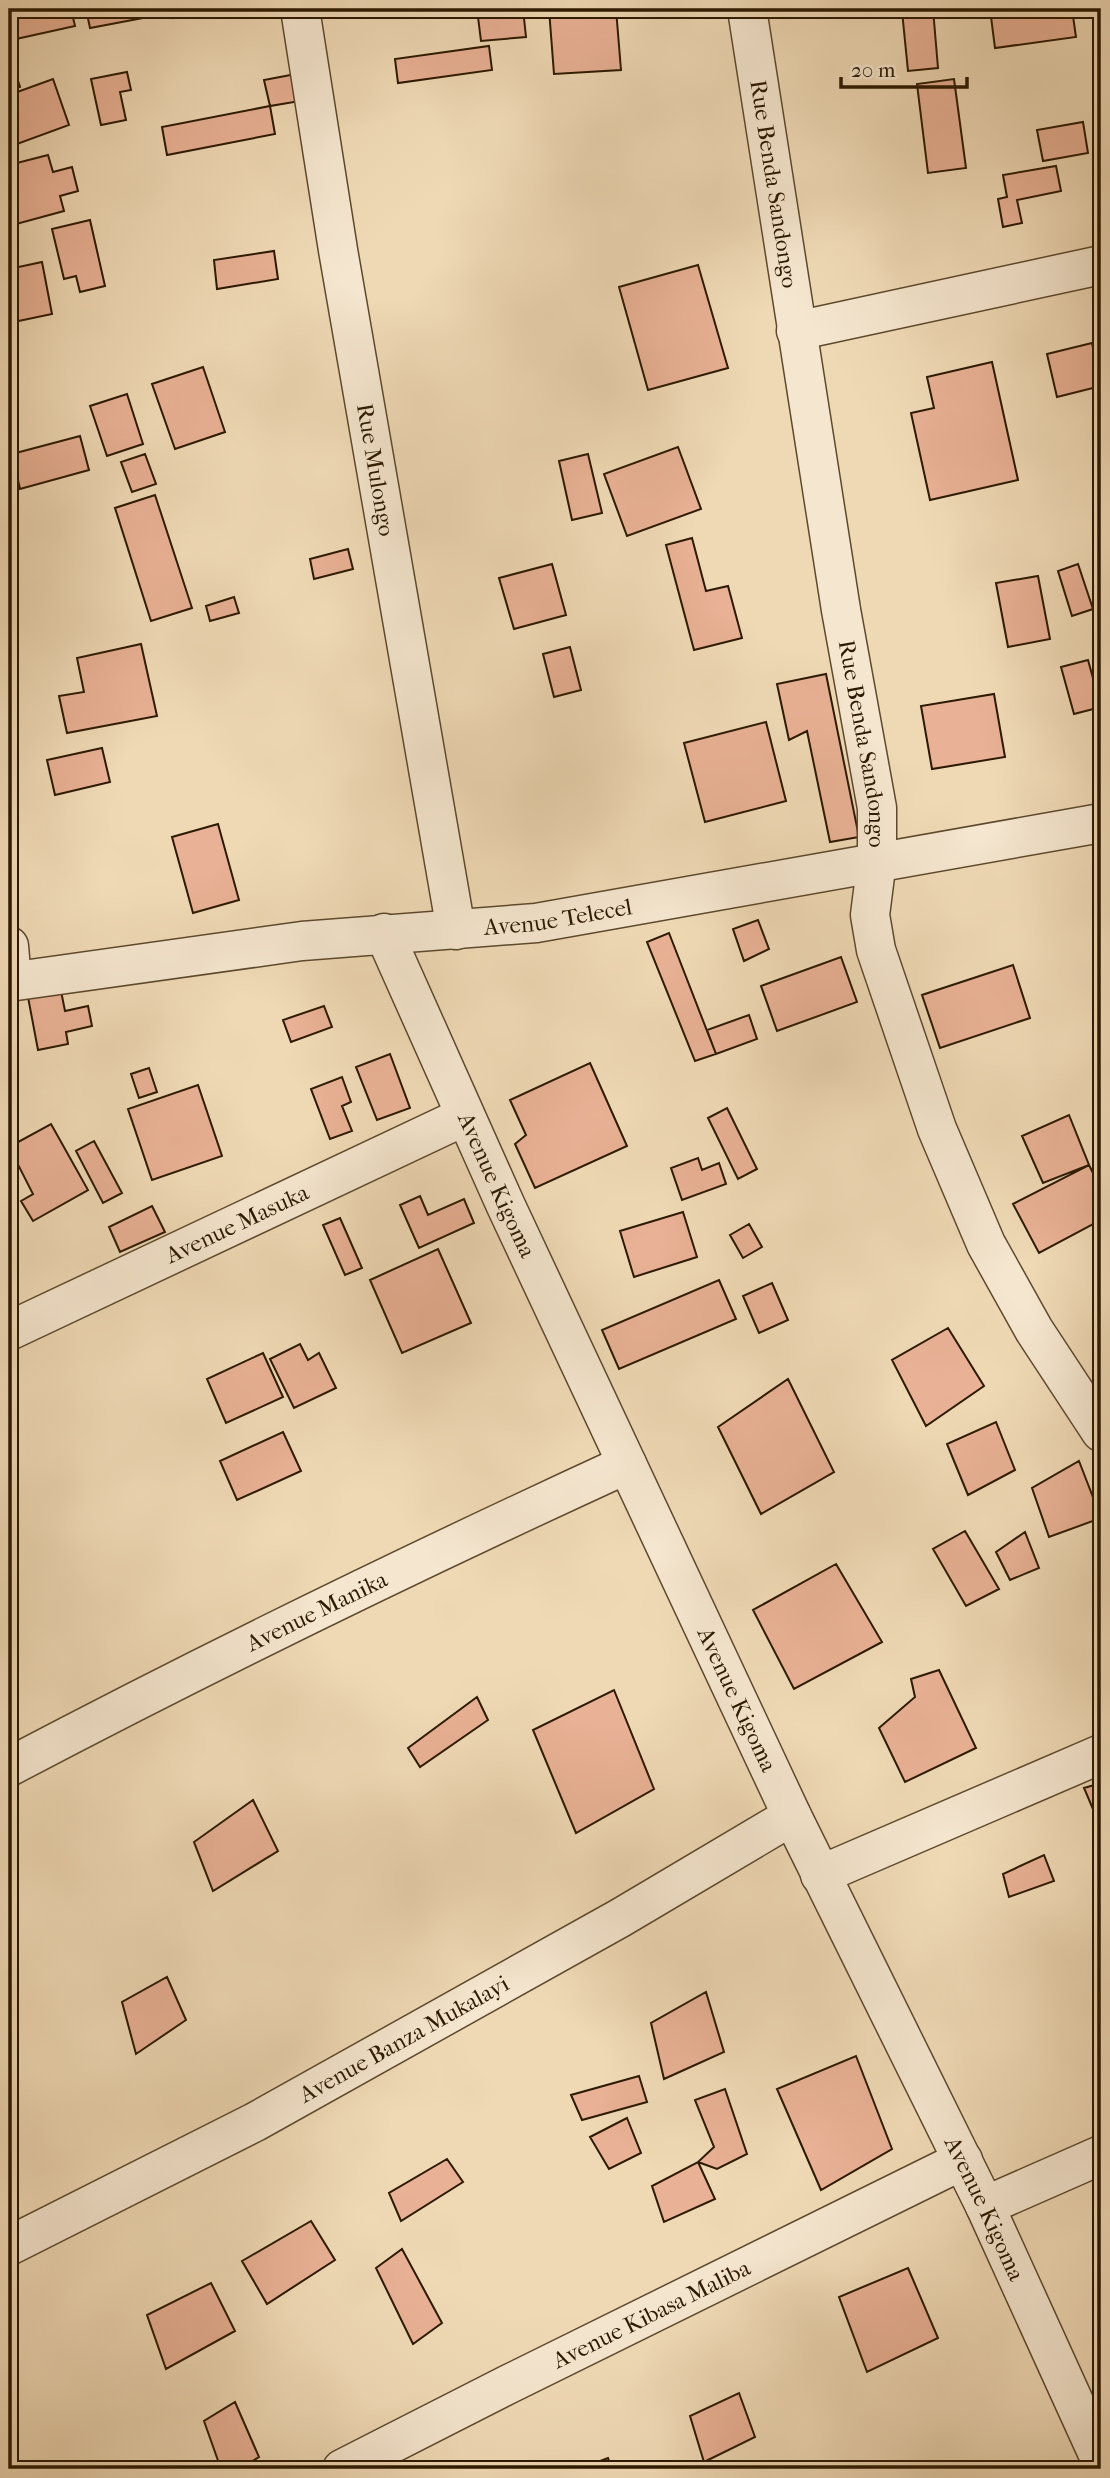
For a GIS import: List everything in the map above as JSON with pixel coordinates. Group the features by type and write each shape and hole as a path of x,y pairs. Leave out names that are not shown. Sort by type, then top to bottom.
{"street":[{"name":"Rue Mulongo","path":"300,9 338,250 456,930"},
{"name":"Rue Benda Sandongo","path":"747,9 841,610 877,808 877,860 870,915 872,930 937,1129 986,1244 1010,1290 1101,1432"},
{"path":"796,331 1101,265"},
{"name":"Avenue Telecel","path":"10,970 384,933 536,923 877,860 1101,823"},
{"name":"Avenue Kigoma","path":"384,933 465,1116 792,1816 963,2160 1101,2461"},
{"name":"Avenue Masuka","path":"9,1331 465,1116"},
{"name":"Avenue Manika","path":"9,1767 212,1660 627,1464"},
{"path":"820,1875 1101,1754"},
{"name":"Avenue Banza Mukalayi","path":"9,2246 255,2122 620,1918 792,1816"},
{"path":"985,2206 1101,2155"},
{"name":"Avenue Kibasa Maliba","path":"342,2469 506,2385 963,2160"}],"building":[{"path":"9,9 71,9 75,26 16,39"},
{"path":"86,9 158,9 159,15 90,28"},
{"path":"172,9 228,9 173,18"},
{"path":"477,9 523,9 526,37 481,41"},
{"path":"549,9 616,9 621,70 554,74"},
{"path":"933,9 938,68 908,71 902,11"},
{"path":"990,9 1072,9 1076,37 995,48"},
{"path":"489,46 492,70 398,83 395,59"},
{"path":"9,53 20,87 9,91"},
{"path":"127,72 131,90 120,92 126,120 101,125 91,79"},
{"path":"296,74 300,101 270,106 264,80"},
{"path":"53,79 69,125 17,144 9,121 9,95"},
{"path":"954,79 966,168 928,173 917,84"},
{"path":"270,106 275,134 167,155 162,127"},
{"path":"1083,122 1088,153 1043,161 1037,130"},
{"path":"48,155 53,172 72,167 78,191 60,196 64,211 9,226 9,165"},
{"path":"1056,166 1061,191 1017,200 1022,223 1003,227 998,199 1007,197 1003,175"},
{"path":"90,220 105,286 80,292 76,276 64,279 52,229"},
{"path":"274,251 278,279 217,289 214,260"},
{"path":"42,262 52,314 9,323 9,269"},
{"path":"698,265 728,368 648,390 619,287"},
{"path":"1092,343 1095,356 1101,354 1101,386 1057,397 1047,354"},
{"path":"992,362 1018,480 930,500 911,413 934,408 927,377"},
{"path":"203,367 225,432 175,449 152,384"},
{"path":"127,394 143,444 107,456 90,406"},
{"path":"80,436 89,470 20,489 12,454"},
{"path":"678,447 701,509 627,536 604,474"},
{"path":"145,454 156,484 132,492 121,462"},
{"path":"588,454 602,513 572,520 559,461"},
{"path":"155,495 192,608 151,621 115,508"},
{"path":"692,538 706,591 728,586 742,638 694,650 666,545"},
{"path":"348,549 353,569 314,579 310,559"},
{"path":"552,564 566,615 514,629 499,578"},
{"path":"1078,564 1093,609 1072,616 1058,571"},
{"path":"1038,576 1050,639 1008,647 996,583"},
{"path":"234,597 239,613 210,621 206,606"},
{"path":"141,644 157,716 67,733 59,696 84,692 77,658"},
{"path":"570,647 581,690 554,697 543,654"},
{"path":"1088,660 1101,707 1074,714 1061,667"},
{"path":"826,674 859,837 830,842 807,731 789,740 777,684"},
{"path":"994,694 1005,757 932,769 921,706"},
{"path":"766,722 786,801 705,822 684,743"},
{"path":"102,748 110,782 55,795 47,760"},
{"path":"218,824 239,900 193,913 172,837"},
{"path":"758,920 769,949 744,961 733,929"},
{"path":"669,933 716,1054 695,1061 647,942"},
{"path":"841,957 857,1002 777,1031 761,986"},
{"path":"1013,965 1030,1018 940,1048 922,995"},
{"path":"61,991 65,1011 88,1006 92,1026 66,1032 68,1044 38,1050 28,997"},
{"path":"324,1006 332,1027 291,1042 283,1020"},
{"path":"749,1015 757,1039 716,1054 707,1030"},
{"path":"390,1054 410,1108 377,1120 356,1067"},
{"path":"590,1063 627,1146 535,1188 515,1144 526,1135 510,1100"},
{"path":"149,1068 157,1092 139,1098 131,1074"},
{"path":"342,1077 351,1102 342,1106 352,1131 330,1139 311,1089"},
{"path":"198,1085 222,1156 152,1180 128,1109"},
{"path":"727,1108 757,1169 738,1179 708,1118"},
{"path":"1069,1115 1089,1165 1043,1183 1022,1136"},
{"path":"9,1121 17,1136 9,1141"},
{"path":"51,1124 88,1190 33,1221 21,1201 33,1194 9,1147"},
{"path":"94,1141 122,1193 103,1203 76,1151"},
{"path":"698,1158 702,1170 719,1163 726,1184 682,1200 671,1168"},
{"path":"1089,1165 1101,1189 1101,1220 1039,1253 1013,1204"},
{"path":"420,1196 428,1215 464,1199 474,1223 419,1248 400,1205"},
{"path":"152,1206 165,1232 120,1252 109,1227"},
{"path":"683,1212 697,1257 634,1277 620,1231"},
{"path":"340,1218 362,1268 345,1275 323,1225"},
{"path":"749,1224 762,1247 743,1258 730,1235"},
{"path":"438,1249 471,1323 402,1353 370,1280"},
{"path":"719,1280 736,1319 619,1369 602,1330"},
{"path":"772,1283 788,1320 759,1333 743,1296"},
{"path":"948,1328 984,1386 926,1426 892,1360"},
{"path":"300,1344 308,1360 319,1353 336,1388 294,1408 270,1359"},
{"path":"263,1353 283,1397 226,1423 207,1379"},
{"path":"788,1379 834,1472 761,1514 718,1427"},
{"path":"996,1422 1015,1470 968,1495 947,1444"},
{"path":"283,1432 301,1471 237,1500 220,1461"},
{"path":"1079,1461 1101,1518 1049,1537 1032,1488"},
{"path":"965,1531 999,1589 966,1606 933,1549"},
{"path":"1025,1532 1039,1568 1010,1580 996,1552"},
{"path":"836,1564 882,1642 794,1689 753,1610"},
{"path":"939,1670 976,1748 905,1782 879,1728 915,1697 911,1679"},
{"path":"614,1690 654,1789 576,1833 533,1730"},
{"path":"477,1697 488,1720 420,1767 408,1748"},
{"path":"1101,1783 1101,1828 1084,1788"},
{"path":"253,1800 278,1851 213,1891 194,1842"},
{"path":"1044,1855 1054,1881 1009,1897 1003,1874"},
{"path":"167,1977 186,2020 136,2054 122,2002"},
{"path":"706,1992 724,2052 664,2079 651,2023"},
{"path":"856,2056 892,2149 821,2190 777,2089"},
{"path":"639,2076 647,2102 582,2120 571,2095"},
{"path":"725,2089 747,2154 717,2169 698,2162 714,2147 695,2100"},
{"path":"627,2118 641,2153 609,2169 590,2137"},
{"path":"447,2159 463,2182 401,2221 389,2193"},
{"path":"698,2162 715,2199 664,2222 652,2186"},
{"path":"311,2221 335,2260 267,2304 242,2261"},
{"path":"402,2249 442,2323 413,2344 376,2268"},
{"path":"908,2268 938,2338 867,2372 839,2297"},
{"path":"211,2283 235,2331 166,2369 147,2315"},
{"path":"739,2393 755,2437 704,2462 690,2416"},
{"path":"235,2402 259,2457 239,2469 221,2469 204,2421"},
{"path":"608,2458 612,2469 579,2469"}]}
